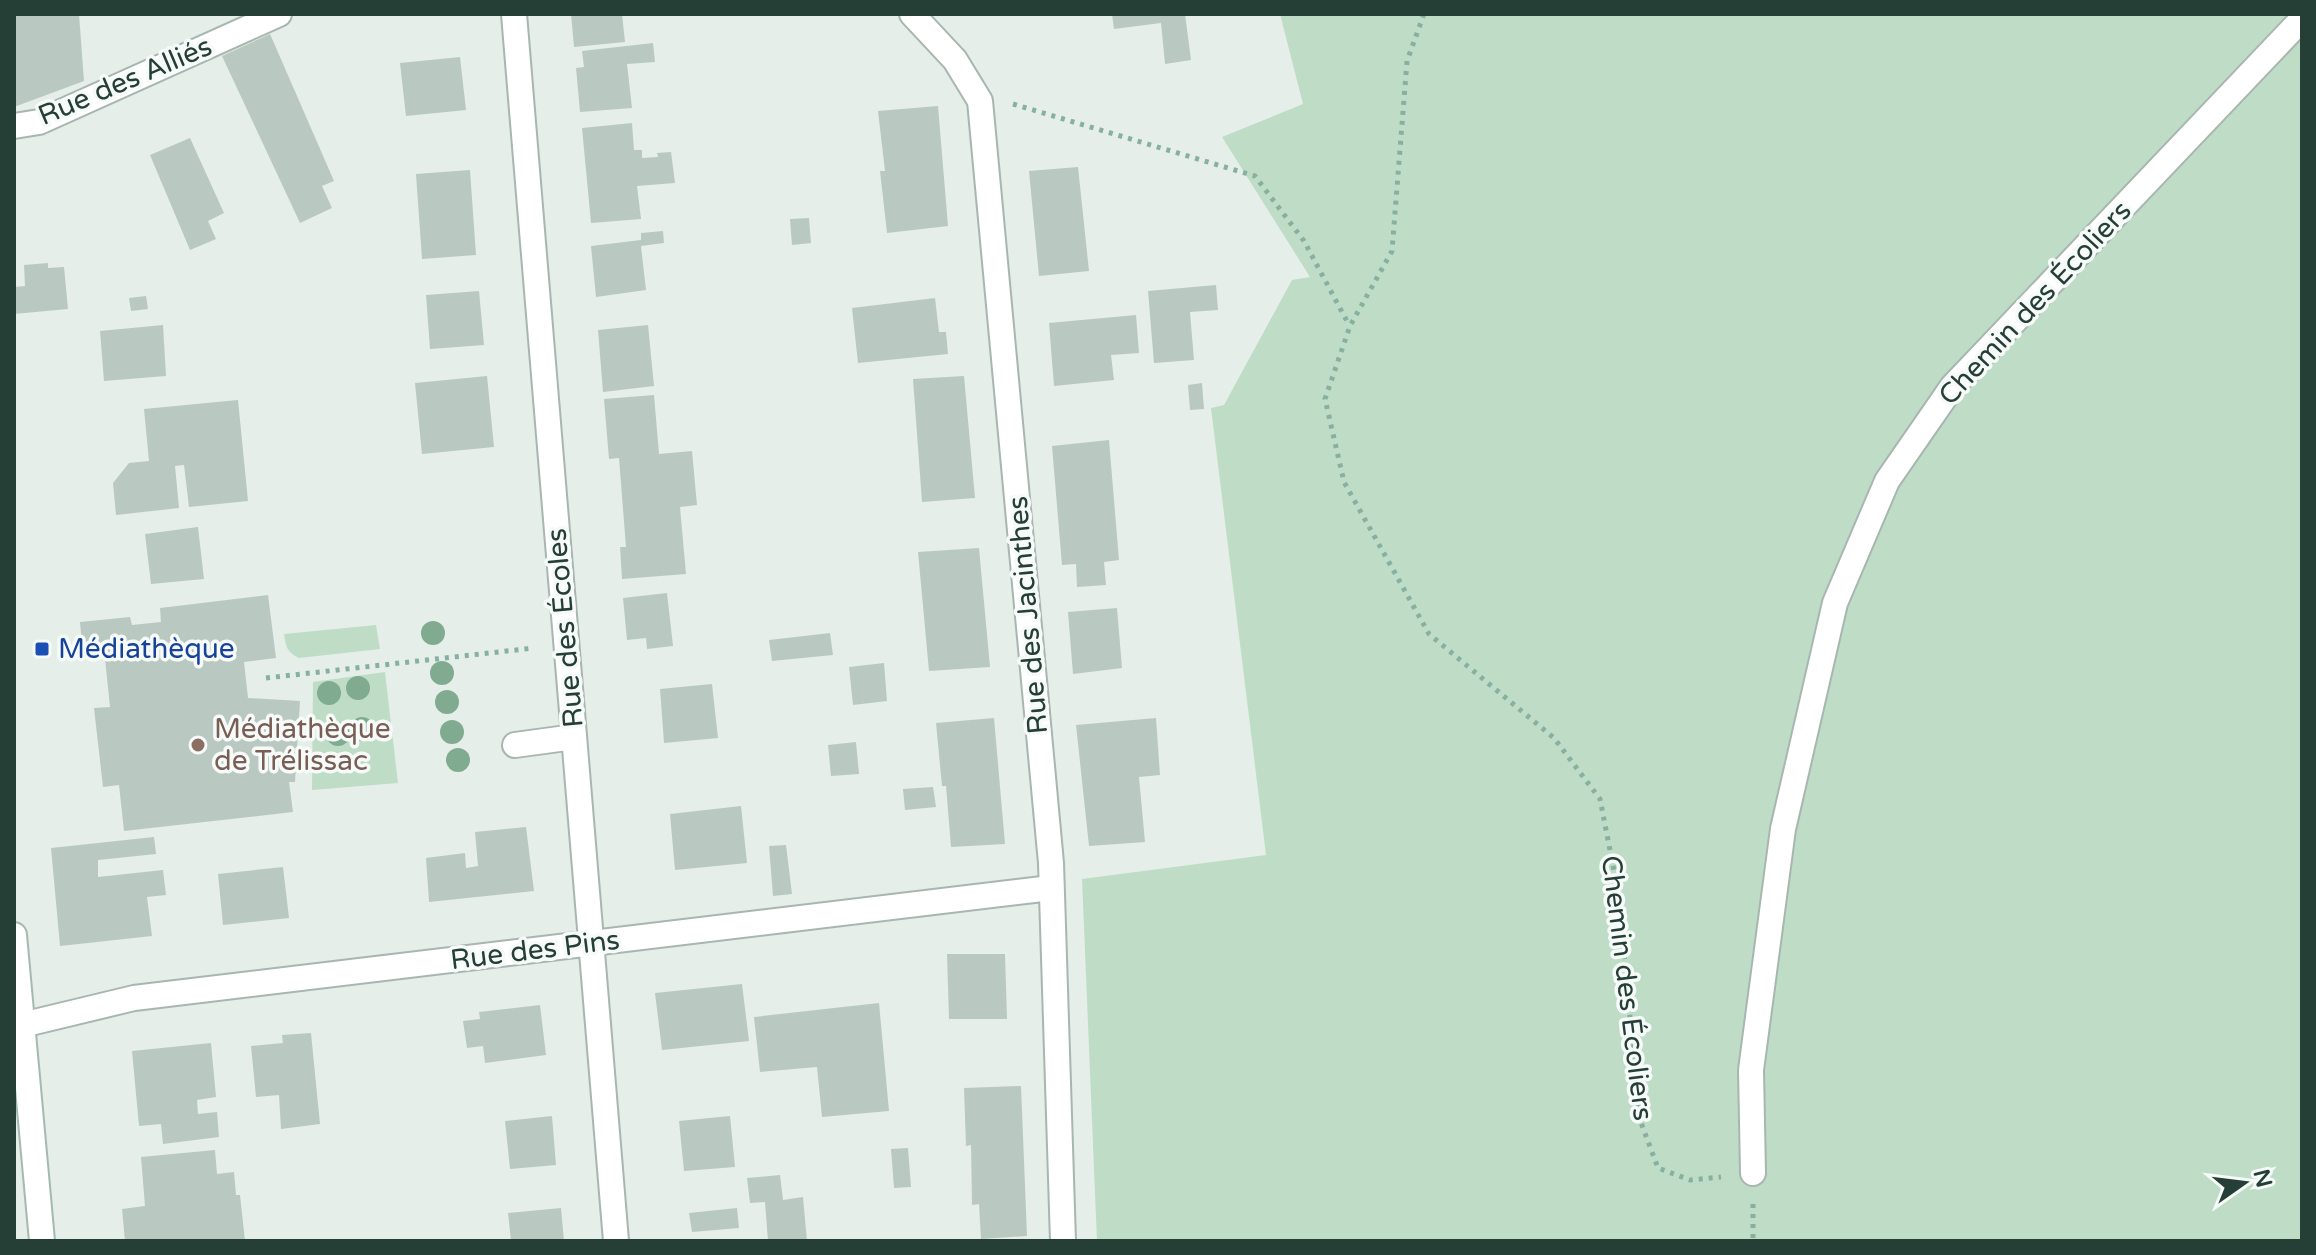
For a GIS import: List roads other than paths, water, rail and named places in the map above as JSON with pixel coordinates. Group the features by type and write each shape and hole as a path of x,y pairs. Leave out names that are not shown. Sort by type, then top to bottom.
{"street":[{"name":"Rue des Alliés","path":"14,126 39,122 279,14"},
{"name":"Rue des Écoles","path":"514,14 616,1241"},
{"name":"Rue des Jacinthes","path":"912,14 955,60 980,101 1051,888 1063,1241"},
{"name":"Chemin des Écoliers","path":"1753,1173 1751,1070 1783,829 1835,603 1887,481 1952,387 2302,19"},
{"path":"515,745 574,737"},
{"name":"Rue des Pins","path":"22,1025 134,998 1051,888"},
{"path":"14,935 42,1241"}],"place":[{"name":"Médiathèque","path":"42,649"},
{"name":"Médiathèque de Trélissac","path":"198,745"}]}
